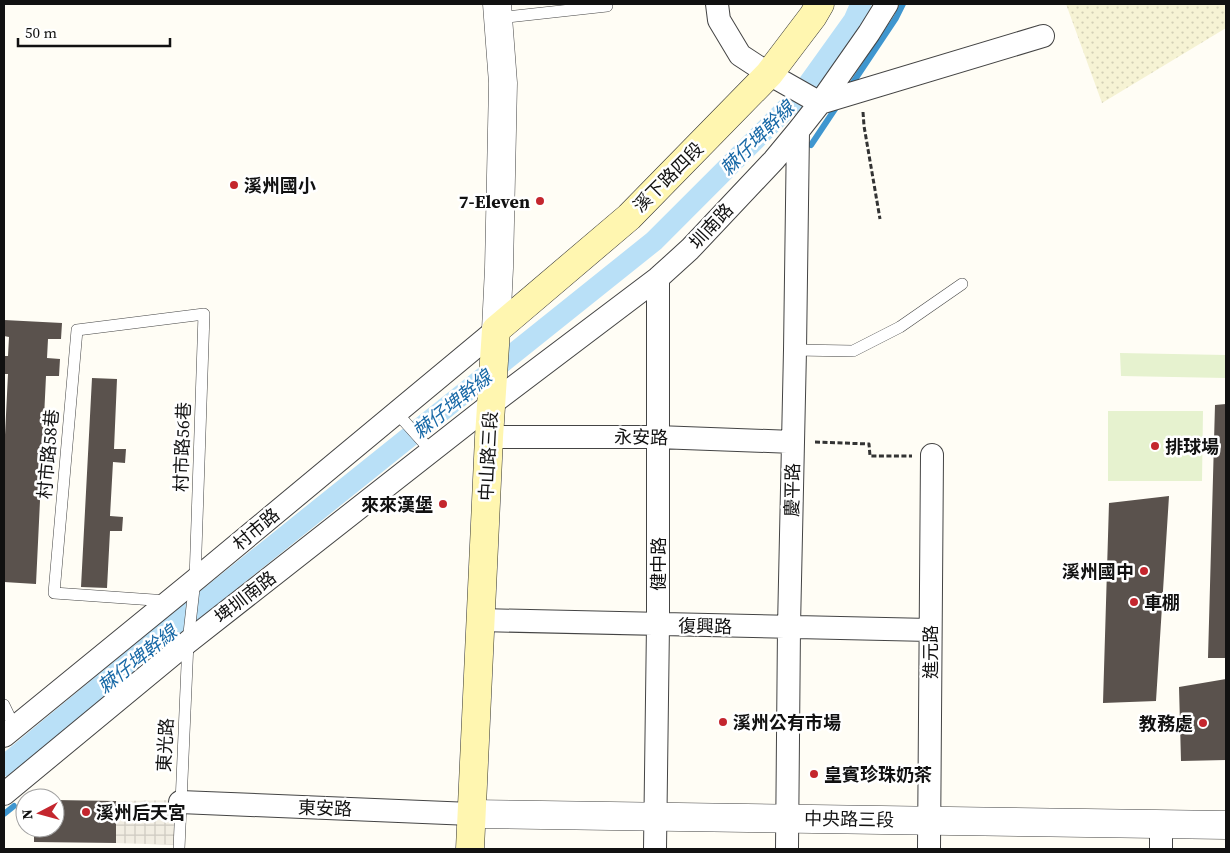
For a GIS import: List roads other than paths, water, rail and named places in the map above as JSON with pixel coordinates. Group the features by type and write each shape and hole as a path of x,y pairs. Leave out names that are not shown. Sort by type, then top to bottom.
{"main road":[{"name":"溪下路四段","path":"496,330 628,217 769,74 820,4"},
{"name":"中山路三段","path":"470,849 490,405 496,330"}],"street":[{"path":"717,4 719,20 740,54 769,74 820,103 1043,36"},
{"name":"圳南路","path":"490,405 658,278 690,249 774,160 798,131 870,33 887,4"},
{"name":"中山路三段","path":"496,330 502,83 498,11"},
{"name":"慶平路","path":"787,849 798,131"},
{"name":"健中路","path":"655,849 658,624 658,278"},
{"name":"村市路","path":"9,731 195,580 496,330"},
{"name":"埤圳南路","path":"4,794 188,642 490,405"},
{"name":"永安路","path":"489,437 657,437 793,442"},
{"name":"進元路","path":"930,849 932,455"},
{"name":"復興路","path":"480,620 930,630"},
{"name":"東安路","path":"180,802 471,814"},
{"name":"中央路三段","path":"471,814 930,821 1161,837 1226,825"}],"lane":[{"path":"498,11 607,6"},
{"path":"795,350 853,350 900,327 962,284"},
{"name":"村市路56巷","path":"188,642 195,580 204,314"},
{"name":"村市路58巷","path":"169,601 54,594 77,330 204,314"},
{"path":"396,412 431,451"},
{"name":"東光路","path":"179,849 188,642"},
{"name":"村市路","path":"4,705 9,731"}],"waterway":[{"name":"棘仔埤幹線","path":"4,766 172,627 654,241 801,94 854,20 861,4"},
{"path":"850,87 896,18 903,4"},
{"path":"811,145 839,103"},
{"path":"4,814 14,806"}],"place":[{"name":"溪州國小","path":"234,185"},
{"name":"7-Eleven","path":"540,201"},
{"name":"排球場","path":"1155,446"},
{"name":"來來漢堡","path":"443,504"},
{"name":"溪州國中","path":"1144,571"},
{"name":"車棚","path":"1134,602"},
{"name":"溪州公有市場","path":"723,722"},
{"name":"教務處","path":"1203,723"},
{"name":"皇賓珍珠奶茶","path":"814,774"},
{"name":"溪州后天宮","path":"86,812"}]}
